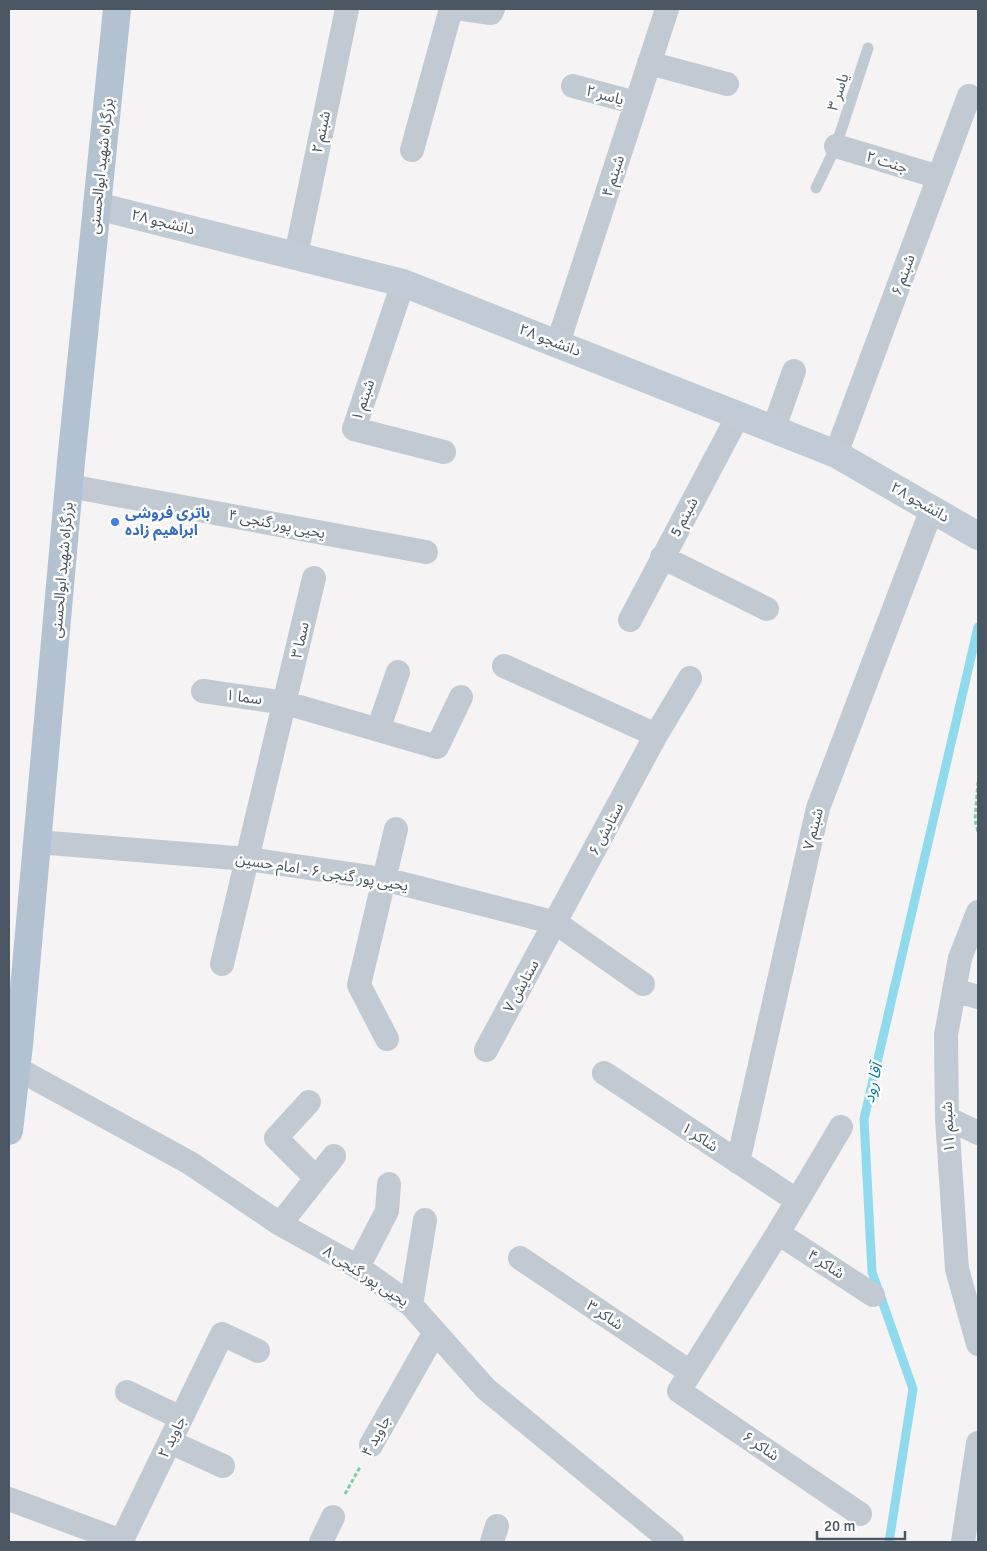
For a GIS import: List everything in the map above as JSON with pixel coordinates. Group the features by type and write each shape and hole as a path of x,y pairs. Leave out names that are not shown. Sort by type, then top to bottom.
{"main road":[{"name":"بزرگراه شهید ابوالحسنی","path":"9,1130 12,1070 37,842 69,486 118,9"}],"street":[{"name":"شبنم ۲","path":"296,255 347,9"},
{"path":"412,150 451,9"},
{"path":"463,9 492,13 493,9"},
{"name":"شبنم ۴","path":"558,343 667,9"},
{"path":"649,63 727,84"},
{"name":"یاسر ۲","path":"573,86 636,103"},
{"name":"شبنم ۶","path":"836,454 969,96"},
{"name":"جنت ۲","path":"836,146 939,177"},
{"name":"دانشجو ۲۸","path":"97,206 403,283 739,414 836,454 978,536"},
{"name":"شبنم ۱","path":"403,283 354,429 444,452"},
{"path":"774,428 794,371"},
{"name":"شبنم 5","path":"630,620 739,414"},
{"name":"یحیی پور گنجی ۴","path":"69,486 426,552"},
{"name":"شبنم ۷","path":"738,1162 818,808 932,509"},
{"path":"662,557 767,609"},
{"name":"سما ۳","path":"222,964 286,703 314,578"},
{"path":"504,666 656,735"},
{"path":"378,730 398,672"},
{"name":"ستایش ۶","path":"556,923 656,735 690,678"},
{"name":"سما ۱","path":"203,691 286,703 438,747 460,697"},
{"path":"387,1040 359,985 396,828"},
{"name":"یحیی پور گنجی ۶ - امام حسین","path":"37,842 248,859 384,879 556,923 643,984"},
{"name":"شبنم ۱۱","path":"977,1335 958,1269 947,1118 946,1035 960,958 978,912"},
{"name":"ستایش ۷","path":"486,1050 556,923"},
{"path":"954,990 978,997"},
{"name":"یحیی پور گنجی ۸","path":"12,1070 190,1162 280,1224 358,1267 411,1305 486,1389 672,1542"},
{"name":"شاکر ۱","path":"604,1073 796,1200"},
{"path":"309,1102 276,1138 316,1178"},
{"path":"947,1118 978,1133"},
{"path":"690,1372 778,1233 841,1127"},
{"path":"280,1224 334,1156"},
{"path":"358,1267 387,1211 389,1184"},
{"path":"411,1305 425,1220"},
{"name":"شاکر ۴","path":"778,1233 873,1295"},
{"name":"شاکر ۳","path":"520,1258 690,1372"},
{"name":"جاوید ۴","path":"371,1445 435,1332"},
{"name":"جاوید ۲","path":"122,1542 222,1334 258,1351"},
{"name":"شاکر ۶","path":"690,1372 679,1391 860,1514"},
{"path":"127,1392 181,1418"},
{"path":"170,1442 224,1466"},
{"path":"963,1542 976,1488 978,1443"},
{"path":"9,1499 122,1542"},
{"path":"321,1542 333,1517"}],"lane":[{"name":"یاسر ۳","path":"816,188 836,146 868,48"}],"path":[{"path":"978,782 975,820 978,832"},
{"name":"جاوید ۴","path":"333,1517 371,1445"}],"waterway":[{"name":"آقا رود","path":"889,1542 913,1389 872,1272 864,1119 978,627"}],"place":[{"name":"باتری فروشی ابراهیم زاده","path":"115,522"}]}
